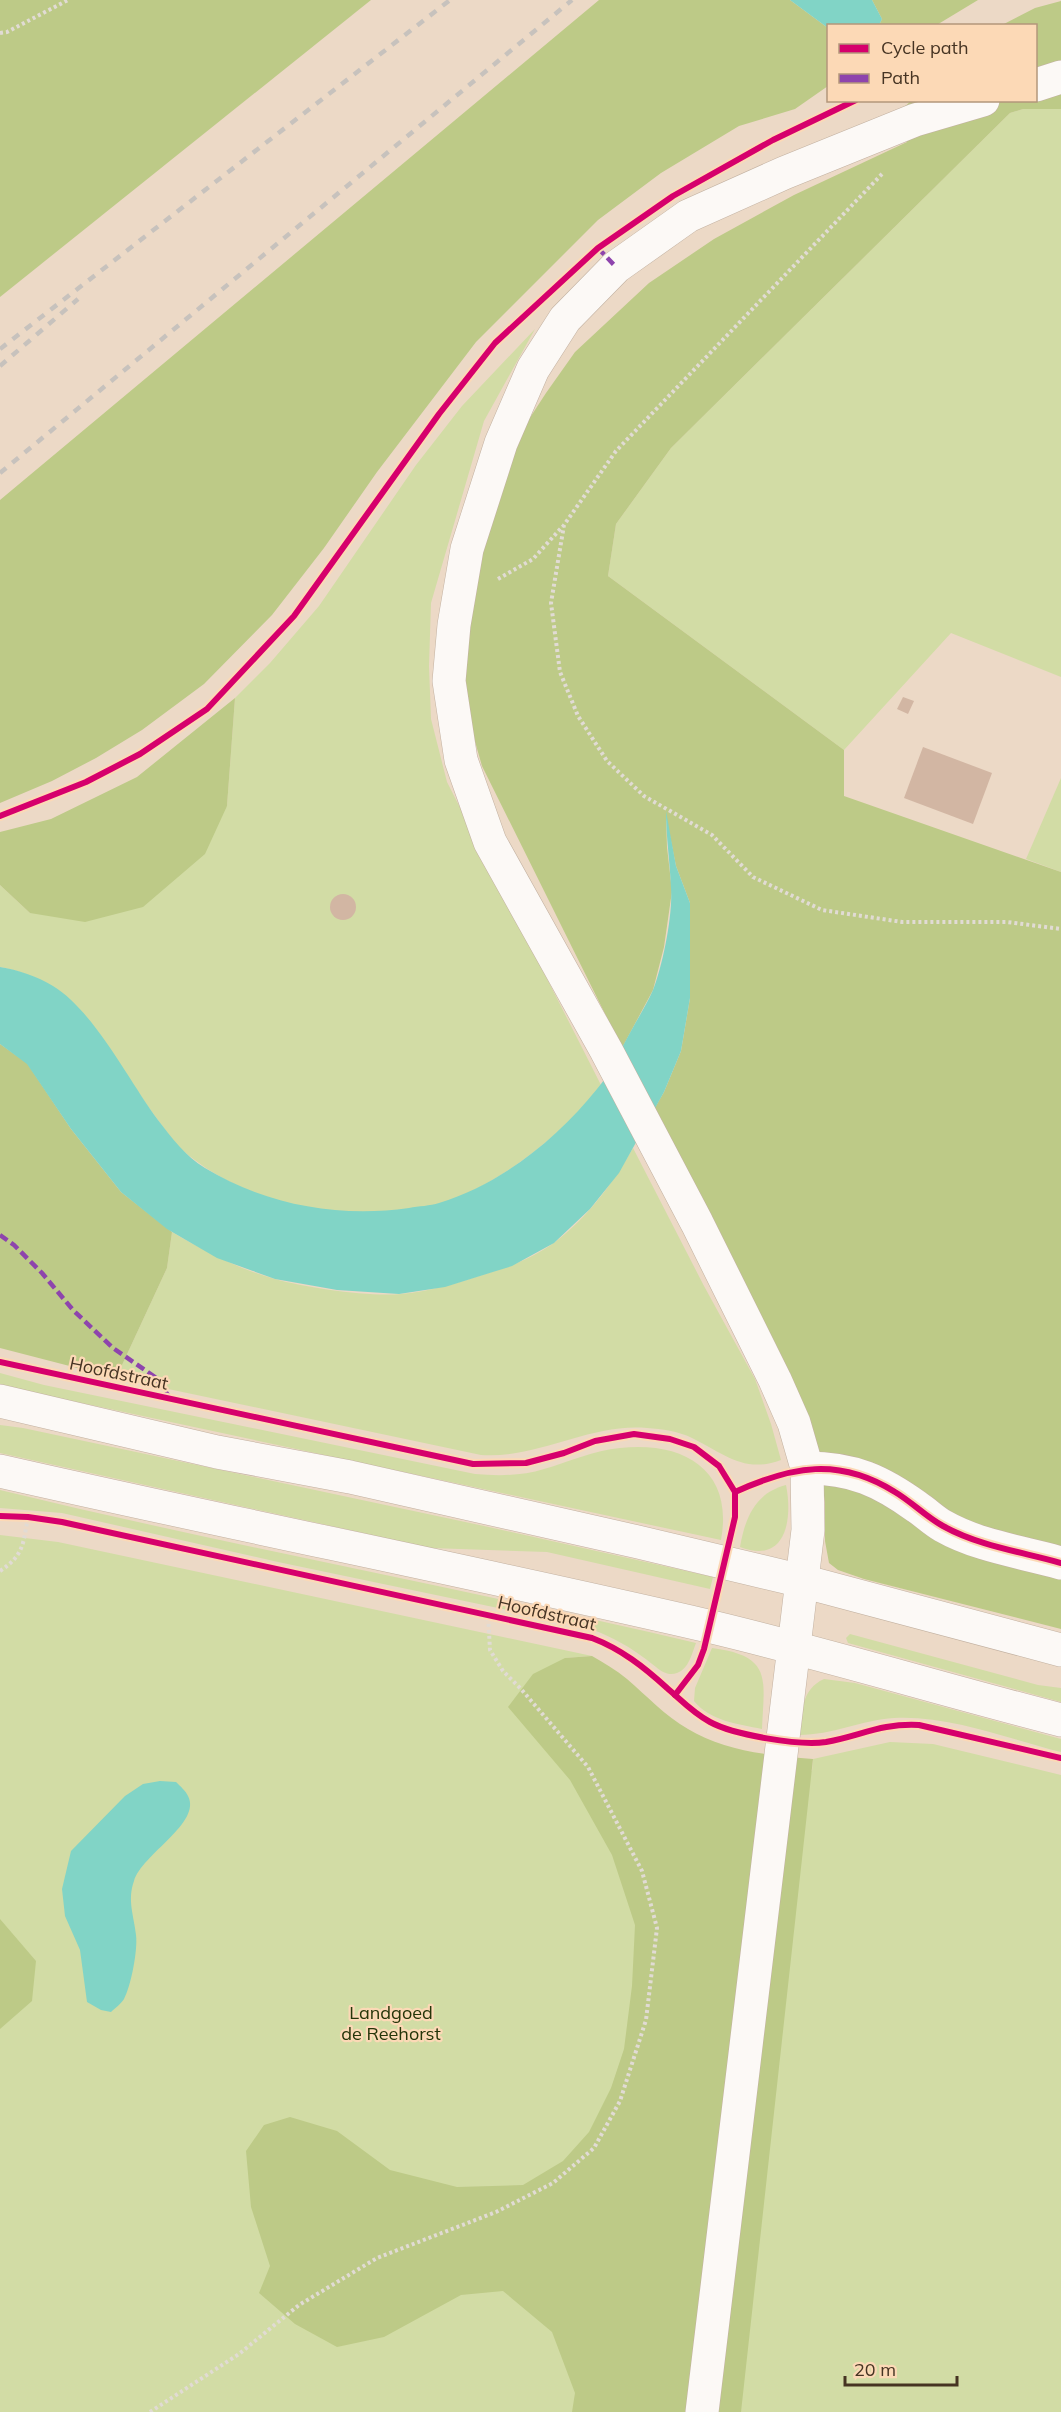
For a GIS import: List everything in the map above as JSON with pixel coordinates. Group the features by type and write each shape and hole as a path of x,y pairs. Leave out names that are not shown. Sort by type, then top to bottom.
{"main road":[{"path":"1037,84 1061,77"},
{"path":"702,2412 802,1581 809,1515 807,1468 795,1423 776,1380 606,1050 490,842 461,760 449,681 454,625 467,549 501,442 533,369 565,319 616,267 688,216 784,173 915,120 975,102"},
{"path":"0,1401 217,1452 350,1477 802,1581 1061,1650"},
{"path":"807,1468 829,1468 873,1479 904,1497 942,1525 967,1537 1061,1563"},
{"name":"Hoofdstraat","path":"0,1471 197,1516 475,1573 793,1647 1061,1720"}],"path":[{"path":"0,33 7,32 68,0"},
{"path":"488,584 533,559 564,525 616,451 884,172"},
{"path":"564,525 551,603 560,672 578,716 608,761 644,796 712,836 753,876 822,910 902,922 1007,922 1061,929"},
{"path":"16,1516 39,1519"},
{"path":"0,1571 16,1560 24,1543 28,1517"},
{"path":"150,2412 239,2354 299,2305 377,2258 496,2212 553,2183 594,2148 620,2101 646,2020 657,1928 642,1871 588,1767 503,1671 490,1650 488,1614"}],"green space":[{"path":"0,0 371,0 0,297"},
{"path":"599,0 790,0 827,27 827,87 795,109 739,126 661,173 598,220 476,342 272,615 204,684 142,730 96,758 52,781 0,803 0,500"},
{"path":"872,0 978,0 938,24 880,24 882,19"},
{"path":"1061,1 1061,109 1023,109 1010,113 671,448 616,524 608,576 844,750 844,796 1061,872 1061,1629 864,1579 838,1570 829,1563 825,1541 825,1502 817,1452 653,1111 664,1092 681,1051 690,998 690,903 676,866 666,816 672,891 664,947 653,990 622,1048 482,766 468,717 460,651 463,605 509,450 575,352 649,283 714,239 794,195 907,142 903,108 910,102 1037,102 1037,24 1004,24 1035,8"},
{"path":"1023,109 1061,109 1061,677 951,633 844,750 608,576 616,524 671,448 1010,113"},
{"path":"535,329 484,421 431,603 429,666 431,719 447,782 601,1085 569,1121 528,1157 482,1186 459,1197 438,1204 405,1210 371,1213 336,1211 268,1198 236,1185 207,1168 180,1148 155,1116 92,1024 74,1005 53,988 29,975 0,967 0,885 30,913 227,806 235,698 270,663 319,606 416,465 462,406"},
{"path":"235,698 227,806 205,854 143,907 85,922 30,913 0,885 0,832 51,819 137,777"},
{"path":"1061,778 1061,872 1026,859"},
{"path":"0,1044 27,1063 71,1129 121,1192 172,1232 167,1268 116,1378 0,1348"},
{"path":"633,1148 755,1379 781,1460 756,1465 745,1463 734,1460 681,1434 647,1428 626,1428 584,1435 523,1452 481,1455 116,1378 167,1268 172,1232 235,1265 288,1282 338,1291 372,1294 388,1295 423,1291 503,1268 547,1247 567,1232 589,1210 608,1187"},
{"path":"0,1373 44,1385 475,1474 527,1473 610,1449 643,1447 665,1450 684,1456 699,1465 712,1478 720,1495 723,1516 721,1540 49,1396 0,1384"},
{"path":"0,1425 484,1526 713,1577 710,1589 547,1552 431,1548 0,1453"},
{"path":"786,1485 788,1512 783,1536 768,1550 755,1551 740,1547 745,1526 753,1508 766,1494"},
{"path":"0,1490 696,1643 690,1660 684,1668 677,1673 668,1674 619,1642 579,1625 278,1562 62,1513 0,1508"},
{"name":"Landgoed de Reehorst","path":"0,1535 58,1542 592,1656 565,1658 690,1745 812,1771 813,1759 890,1742 933,1744 1061,1775 1061,2412 0,2412"},
{"path":"850,1634 1038,1685 1061,1688 1061,1702 848,1643 846,1638"},
{"path":"712,1648 746,1657 761,1673 764,1696 762,1729 716,1717 694,1701 695,1688"},
{"path":"592,1656 623,1676 672,1718 688,1729 717,1743 749,1751 813,1759 741,2412 572,2412 575,2393 552,2332 503,2291 461,2295 384,2337 337,2347 295,2324 259,2293 270,2266 251,2207 246,2151 264,2125 290,2117 337,2131 390,2170 457,2187 523,2185 563,2161 589,2132 611,2088 624,2049 632,1986 635,1925 612,1855 570,1780 508,1707 533,1674 565,1658"},
{"path":"824,1679 855,1683 1061,1739 1061,1752 979,1729 915,1718 882,1719 823,1733 799,1735 802,1710 807,1695 816,1683"},
{"path":"0,1919 36,1961 32,2001 0,2029"}],"water":[{"path":"790,0 872,0 882,19 880,24 827,24 827,27"},
{"path":"666,811 676,866 690,903 690,998 681,1051 664,1092 619,1173 590,1209 554,1243 512,1266 445,1287 399,1294 337,1290 275,1279 217,1258 167,1229 121,1192 71,1129 27,1064 0,1044 0,967 40,979 68,997 97,1029 158,1120 179,1146 205,1168 228,1181 278,1200 303,1206 356,1211 382,1211 432,1205 462,1195 506,1172 546,1142 564,1125 602,1083 651,995 664,954 669,925 671,899"},
{"path":"160,1781 176,1782 187,1794 190,1806 187,1817 179,1828 148,1860 134,1881 131,1901 136,1935 135,1958 127,1993 121,2003 111,2012 101,2010 87,2002 80,1950 65,1916 62,1889 71,1851 125,1796 143,1784"}],"building":[{"path":"903,697 914,701 908,714 897,709"},
{"path":"923,747 992,773 973,824 904,798"},
{"path":"343,894 352,898 356,907 352,916 343,920 334,916 330,907 334,898"}],"railway":[{"path":"0,349 450,0"},
{"path":"0,473 572,0"},
{"path":"0,366 78,299"}],"marked path":[{"path":"598,248 616,267"},
{"path":"0,1235 14,1245 42,1273 73,1310 113,1348 155,1377 170,1398"}],"cycle path":[{"path":"0,816 86,782 140,754 207,709 294,616 439,414 495,343 598,248 673,196 773,140 852,102"},
{"path":"0,1362 473,1464 526,1463 564,1453 595,1441 634,1434 670,1439 694,1447 719,1466 735,1492 735,1517 704,1649 698,1665 675,1695"},
{"path":"735,1492 796,1471 835,1470 854,1474 895,1492 937,1522 957,1533 986,1544 1061,1563"},
{"path":"0,1516 62,1522 592,1638 632,1659 710,1722 750,1735 814,1743 893,1726 919,1725 1061,1758"}]}
